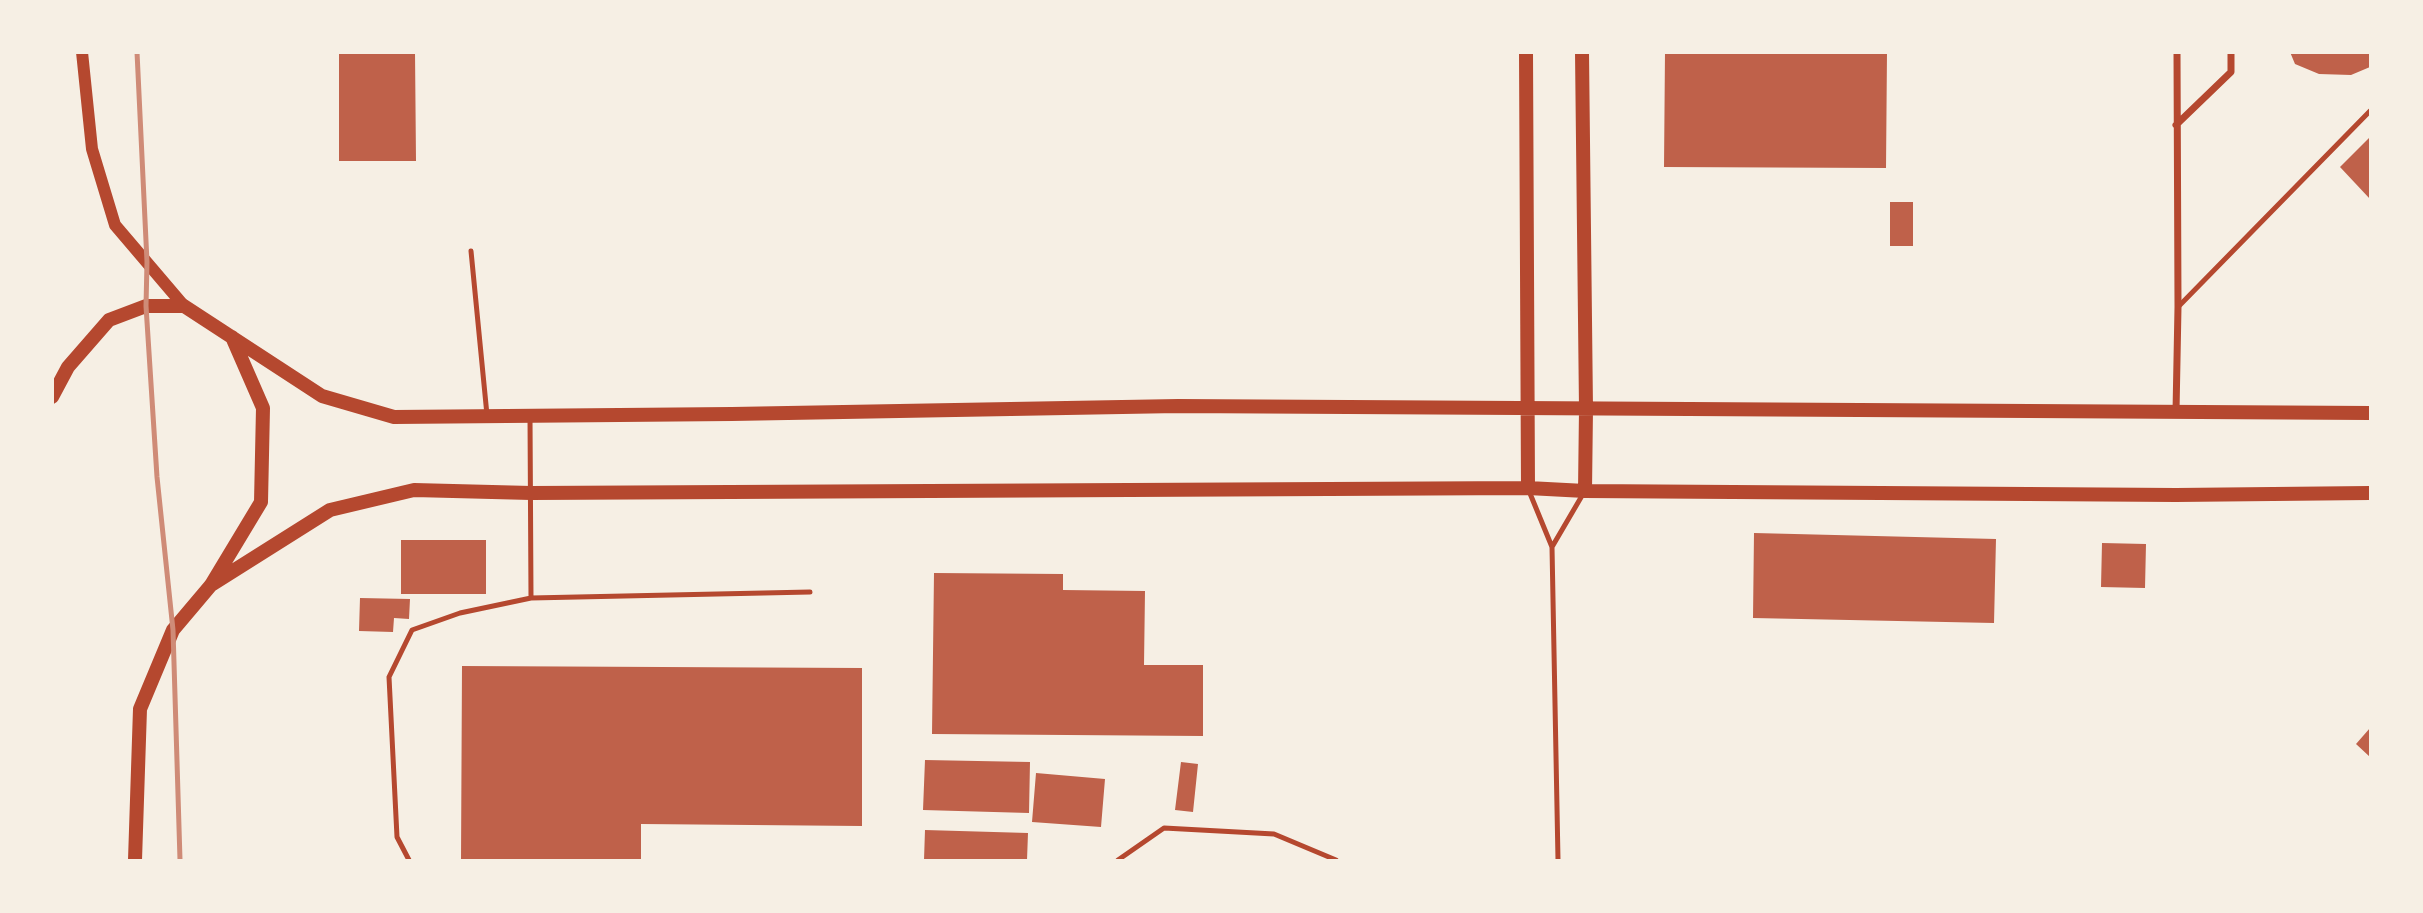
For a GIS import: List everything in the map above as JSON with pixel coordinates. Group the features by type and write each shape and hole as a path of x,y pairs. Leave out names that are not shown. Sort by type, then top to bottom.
{"main road":[{"path":"1526,52 1528,488"},
{"path":"1582,52 1585,491"},
{"path":"52,397 68,367 109,320 146,306 184,306 322,396 394,416 732,414 1178,406 2371,413"},
{"path":"135,860 140,709 173,630 211,585 261,502 264,408 231,335"},
{"path":"211,585 330,510 414,490 531,493 1528,488 1585,491 2176,495 2371,493"}],"street":[{"path":"82,52 92,149 115,225 184,306"},
{"path":"2176,52 2176,412"},
{"path":"2176,125 2231,72 2231,52"}],"lane":[{"path":"2178,307 2371,111"},
{"path":"471,251 487,415"},
{"path":"530,414 531,598"},
{"path":"1528,488 1552,547 1558,860"},
{"path":"1552,547 1585,491"},
{"path":"409,860 397,837 390,677 412,630 460,613 531,598 810,592"},
{"path":"1118,860 1164,828 1274,834 1336,860"}],"building":[{"path":"339,52 415,52 416,161 339,161"},
{"path":"1665,52 1887,52 1886,168 1664,167"},
{"path":"2290,52 2370,52 2370,67 2351,75 2319,74 2295,64"},
{"path":"2370,137 2370,199 2340,167"},
{"path":"1890,202 1913,202 1913,246 1890,246"},
{"path":"1754,533 1996,539 1994,623 1753,618"},
{"path":"401,540 486,540 486,594 401,594"},
{"path":"2102,543 2146,544 2145,588 2101,587"},
{"path":"934,573 1063,574 1063,590 1145,591 1144,665 1203,665 1203,736 932,734"},
{"path":"360,598 410,599 409,619 394,618 393,632 359,631"},
{"path":"462,666 862,668 862,826 641,824 641,860 461,860"},
{"path":"2370,728 2370,757 2356,744"},
{"path":"925,760 1030,762 1029,813 923,810"},
{"path":"1181,762 1198,764 1193,812 1175,810"},
{"path":"1036,773 1105,779 1101,827 1032,822"},
{"path":"925,830 1028,833 1027,860 924,860"}],"railway":[{"path":"137,52 147,262 146,306 157,477 173,630 180,860"}]}
